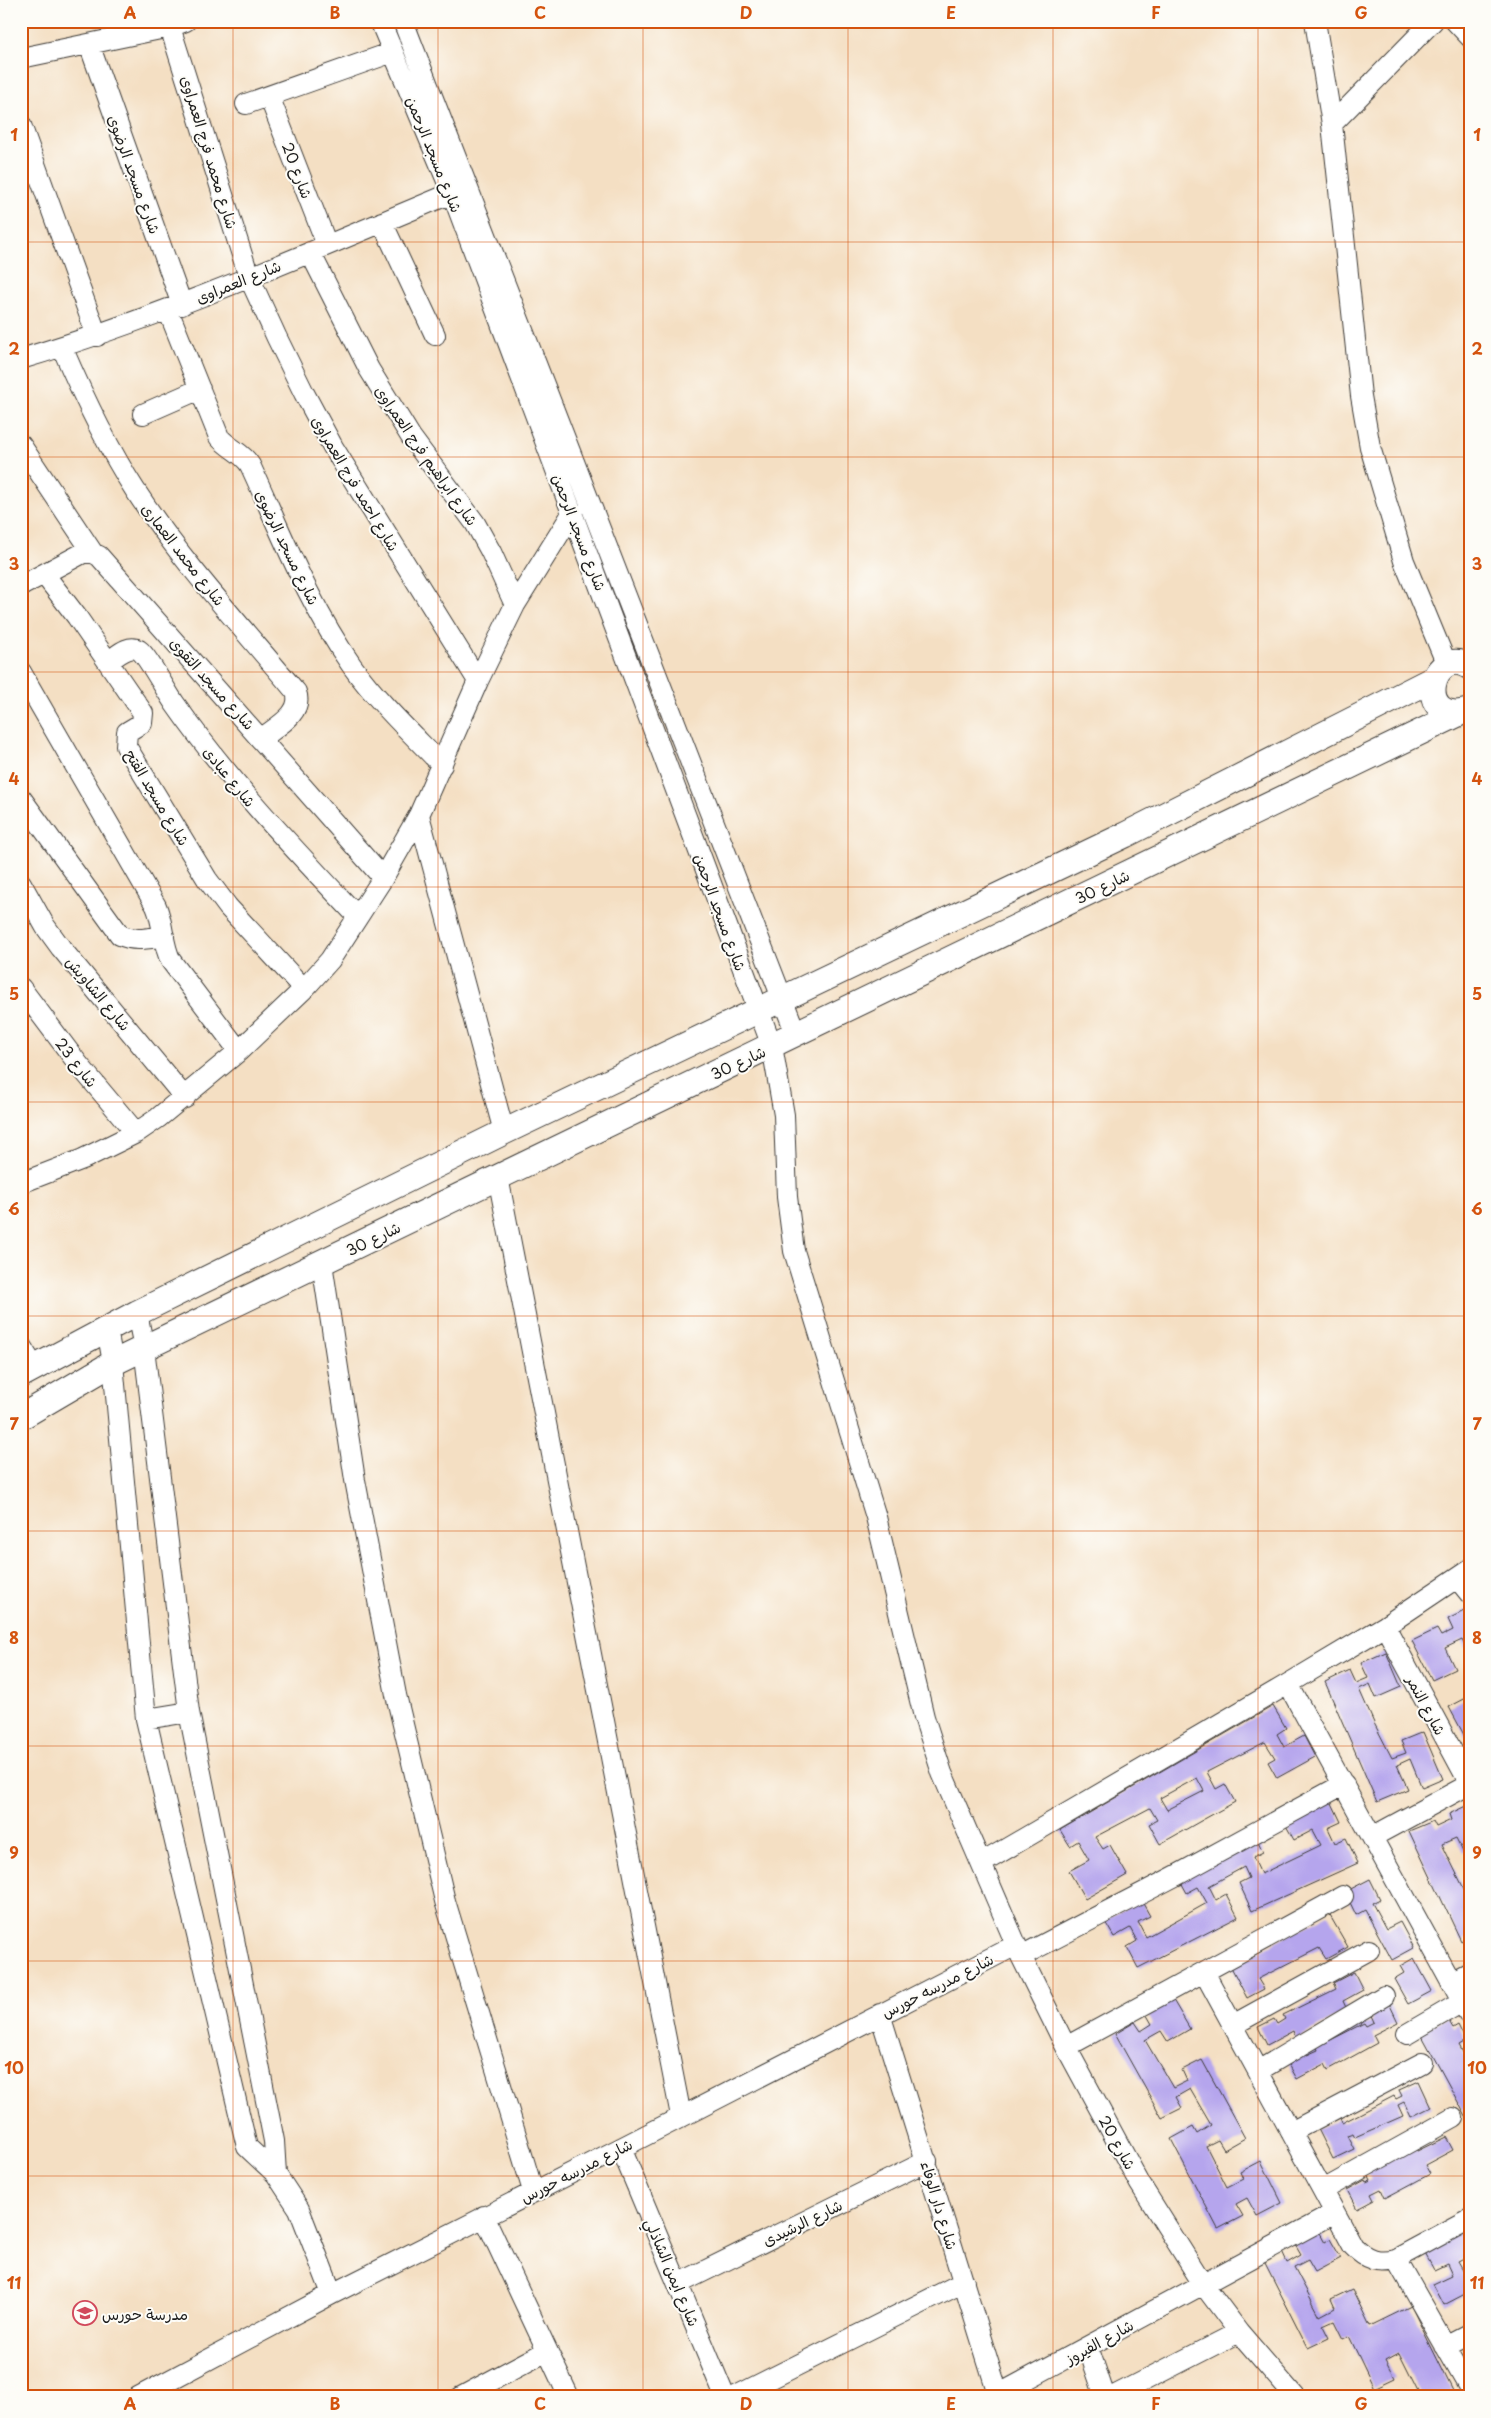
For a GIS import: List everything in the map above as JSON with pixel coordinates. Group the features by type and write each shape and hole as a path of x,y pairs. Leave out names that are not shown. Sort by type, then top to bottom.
{"street":[{"name":"شارع مسجد الرحمن","path":"380,21 452,193 772,1046 784,1116 788,1197 794,1251 876,1517 924,1717 942,1773 982,1863"},
{"name":"شارع مسجد الرحمن","path":"403,21 796,1034"},
{"path":"1316,21 1332,124 1361,396 1370,447 1398,543 1455,666"},
{"path":"1332,124 1433,21"},
{"path":"1455,21 1470,37"},
{"path":"21,58 178,24"},
{"name":"شارع محمد فرج العمراوى","path":"178,24 249,277"},
{"name":"شارع مسجد الرضوى","path":"89,44 200,389 219,437 225,444 246,458 326,625 352,666 382,703 442,765"},
{"path":"246,104 393,52"},
{"name":"شارع 20","path":"269,96 319,248"},
{"path":"21,125 97,336"},
{"name":"شارع العمراوى","path":"21,359 97,336 175,307 452,193"},
{"path":"382,222 435,336"},
{"name":"شارع ابراهيم فرج العمراوى","path":"319,248 369,369 411,437 475,523 491,552 515,605"},
{"name":"شارع احمد فرج العمراوى","path":"249,277 304,393 333,447 478,681"},
{"name":"شارع محمد العمارى","path":"62,347 107,443 134,489 166,534 296,692 298,698 296,710 262,738"},
{"path":"143,414 200,389"},
{"name":"شارع مسجد التقوى","path":"21,445 93,553 99,556 262,738 382,878"},
{"path":"21,1183 83,1159 136,1133 185,1098 239,1051 304,989 330,960 382,878 419,814 478,681 515,605 572,512"},
{"path":"22,584 83,553 93,553"},
{"name":"شارع مسجد الفتح","path":"44,574 109,661 144,716 142,723 127,732 126,746 207,879 228,907 304,989"},
{"name":"شارع عبادى","path":"109,661 128,648 142,652 171,699 236,786 358,916"},
{"path":"26,1363 106,1329 504,1132 1125,835 1455,666"},
{"path":"1455,666 1432,689 1434,698 1440,707 1448,712 1466,712"},
{"path":"21,672 156,906 164,936 165,950 171,961 239,1051"},
{"name":"شارع 30","path":"21,1417 144,1348 1466,712"},
{"path":"21,798 120,935 128,939 138,940 164,936"},
{"path":"419,814 504,1132"},
{"name":"شارع الشاويش","path":"21,882 45,926 61,948 185,1098"},
{"name":"شارع 23","path":"24,999 136,1133"},
{"path":"573,1099 589,1134"},
{"path":"498,1177 681,2116"},
{"path":"322,1263 356,1480 396,1695 445,1901 534,2191"},
{"path":"136,1313 144,1348 189,1712 274,2141 276,2174"},
{"path":"106,1329 113,1364 146,1719 247,2147 276,2174 299,2209 332,2294"},
{"path":"982,1863 1385,1626 1463,1573 1470,1594"},
{"name":"شارع النمر","path":"1385,1626 1470,1784"},
{"path":"1288,1684 1466,2009 1407,2034"},
{"path":"146,1719 189,1712"},
{"name":"شارع مدرسه حورس","path":"138,2397 332,2294 880,2014 1169,1880 1344,1784"},
{"path":"1372,1837 1470,1784"},
{"name":"شارع 20","path":"982,1863 1018,1950 1066,2047 1140,2184 1203,2284 1239,2332 1294,2397"},
{"path":"1066,2047 1343,1896"},
{"path":"1233,2025 1369,1950"},
{"path":"1204,1972 1353,2246 1361,2255 1372,2260 1384,2262 1396,2259 1470,2219"},
{"path":"1451,1982 1470,1972"},
{"path":"1258,2071 1384,1996"},
{"name":"شارع دار الوفاء","path":"880,2014 927,2161 997,2396"},
{"path":"1292,2132 1422,2062"},
{"path":"1323,2190 1453,2118"},
{"name":"شارع ايمن الشاذلي","path":"621,2148 725,2397"},
{"name":"شارع الرشيدى","path":"678,2284 927,2161"},
{"name":"شارع الفيروز","path":"997,2396 1335,2213"},
{"path":"484,2216 569,2397"},
{"path":"1396,2259 1470,2390"},
{"path":"734,2397 964,2282"},
{"path":"1112,2397 1239,2332"},
{"path":"1445,2346 1470,2333"},
{"path":"1088,2347 1105,2397"},
{"path":"461,2397 548,2351"}],"building":[{"path":"1470,1608 1470,1656 1462,1640 1445,1648 1455,1669 1432,1680 1412,1641 1437,1629 1441,1636 1453,1630 1448,1619"},
{"path":"1386,1652 1401,1687 1376,1698 1370,1684 1359,1689 1374,1723 1392,1758 1406,1753 1401,1741 1423,1732 1443,1779 1422,1788 1410,1759 1397,1765 1408,1789 1377,1802 1325,1682 1350,1670 1356,1683 1368,1678 1361,1663"},
{"path":"1470,1696 1470,1746 1449,1707"},
{"path":"1273,1706 1286,1728 1277,1734 1284,1747 1304,1736 1315,1757 1277,1778 1268,1762 1275,1758 1265,1742 1207,1772 1216,1789 1225,1784 1235,1802 1160,1844 1149,1824 1157,1820 1150,1808 1095,1837 1103,1849 1110,1845 1127,1875 1085,1899 1069,1871 1089,1860 1078,1841 1070,1846 1060,1830","holes":["1197,1778 1204,1791 1167,1810 1160,1798"]},
{"path":"1330,1799 1341,1822 1328,1828 1335,1843 1346,1838 1358,1863 1252,1911 1239,1883 1249,1878 1244,1867 1209,1886 1216,1900 1226,1894 1238,1917 1138,1968 1127,1947 1137,1941 1130,1928 1114,1937 1104,1920 1141,1900 1150,1916 1138,1922 1146,1937 1207,1903 1198,1887 1187,1893 1177,1875 1256,1837 1263,1852 1253,1857 1261,1874 1321,1845 1313,1830 1294,1840 1284,1822"},
{"path":"1470,1804 1470,1848 1463,1852 1456,1838 1442,1844 1470,1901 1470,1936 1461,1941 1409,1831 1433,1821 1436,1827 1451,1820 1449,1814"},
{"path":"1370,1879 1380,1899 1372,1903 1386,1929 1400,1922 1414,1948 1392,1960 1365,1910 1356,1915 1345,1892"},
{"path":"1329,1914 1348,1947 1326,1959 1319,1948 1258,1979 1264,1989 1247,1998 1231,1967"},
{"path":"1414,1958 1432,1991 1408,2004 1394,1979 1404,1973 1400,1966"},
{"path":"1354,1972 1363,1990 1343,2001 1348,2012 1296,2039 1293,2031 1267,2045 1258,2027 1274,2019 1277,2024 1285,2019 1283,2015 1336,1989 1333,1983"},
{"path":"1170,1995 1190,2029 1168,2042 1161,2031 1145,2040 1173,2088 1187,2081 1182,2070 1202,2060 1245,2138 1224,2150 1218,2140 1206,2146 1227,2187 1243,2179 1240,2172 1261,2161 1282,2203 1257,2216 1247,2198 1236,2204 1243,2216 1218,2229 1171,2139 1193,2127 1197,2134 1211,2125 1190,2089 1176,2097 1182,2108 1162,2118 1115,2034 1135,2022 1141,2031 1152,2024 1144,2010"},
{"path":"1388,2001 1398,2022 1373,2035 1377,2043 1328,2070 1325,2064 1297,2079 1285,2057 1303,2047 1307,2055 1318,2050 1317,2047 1364,2023 1366,2026 1374,2022 1369,2011"},
{"path":"1447,2018 1453,2028 1458,2025 1466,2041 1459,2045 1470,2066 1470,2124 1420,2032"},
{"path":"1419,2081 1431,2107 1411,2117 1404,2102 1398,2105 1403,2116 1355,2137 1353,2133 1347,2135 1354,2149 1333,2159 1318,2129 1340,2118 1342,2123 1394,2096 1396,2099 1402,2096 1399,2090"},
{"path":"1446,2137 1453,2150 1425,2165 1430,2174 1385,2198 1381,2189 1371,2194 1374,2200 1357,2209 1347,2190 1365,2180 1366,2182 1371,2180 1367,2172 1415,2146 1417,2151"},
{"path":"1470,2223 1470,2255 1458,2261 1465,2273 1470,2271 1470,2299 1465,2294 1444,2305 1433,2284 1452,2275 1447,2264 1434,2270 1422,2248"},
{"path":"1318,2229 1325,2242 1330,2239 1341,2258 1315,2272 1308,2260 1294,2267 1320,2316 1335,2308 1331,2299 1352,2289 1370,2326 1411,2306 1456,2397 1421,2397 1399,2353 1386,2360 1395,2378 1374,2388 1349,2336 1343,2339 1334,2321 1323,2326 1329,2338 1308,2348 1264,2261 1282,2252 1287,2263 1301,2255 1294,2243"}],"place":[{"name":"مدرسة حورس","path":"85,2313"}]}
